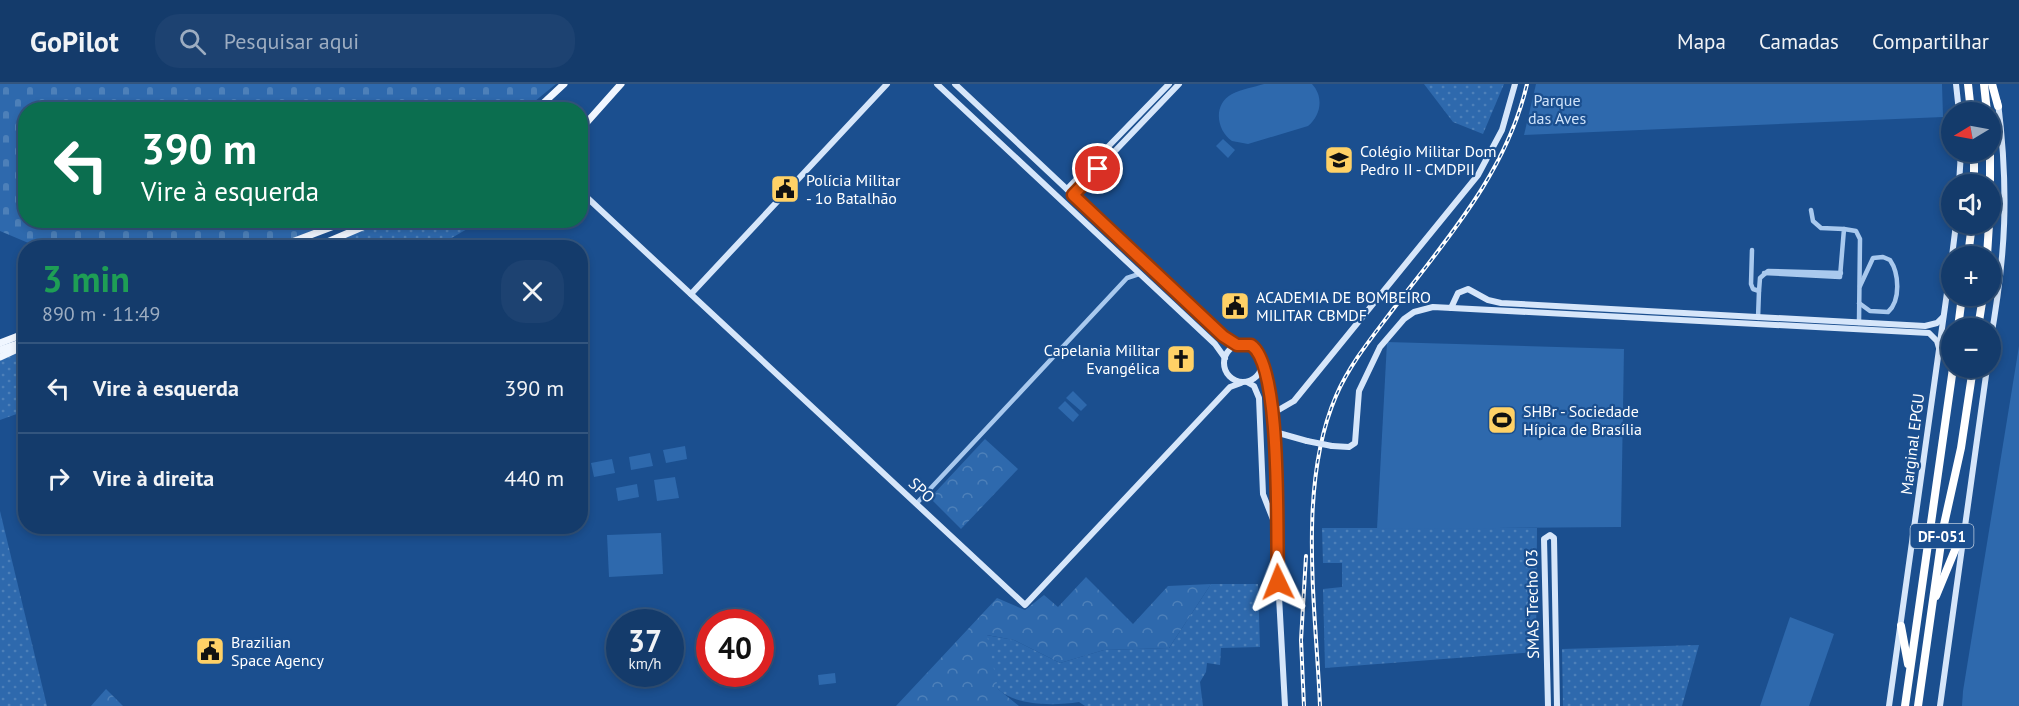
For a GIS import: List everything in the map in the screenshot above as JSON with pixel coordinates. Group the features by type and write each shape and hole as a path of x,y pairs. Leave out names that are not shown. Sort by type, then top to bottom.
{"highway":[{"path":"1968,84 1970,102"},
{"path":"1984,84 1986,102"},
{"path":"1994,84 1997,102"},
{"name":"DF-051","path":"1905,706 1952,378"},
{"name":"DF-051","path":"1917,706 1946,512 1971,378"},
{"path":"1947,413 1954,426 1965,421"},
{"path":"1932,605 1964,528"},
{"path":"1901,626 1910,672"}],"main road":[{"path":"545,102 564,84"},
{"path":"588,121 621,84"},
{"path":"297,240 329,228"},
{"path":"341,238 354,228"},
{"path":"335,240 362,228"},
{"path":"0,341 18,335"},
{"path":"0,350 18,345"},
{"path":"0,357 18,347"}],"street":[{"path":"691,294 887,84"},
{"path":"937,84 1215,344 1225,358 1225,369 1231,378 1254,386 1259,398 1262,486 1264,498 1276,525"},
{"path":"1073,195 1170,86 1179,84"},
{"path":"1275,412 1294,401 1478,174 1502,130 1515,84"},
{"path":"1956,84 1958,102"},
{"path":"951,97 958,96 958,87"},
{"path":"958,87 1237,345"},
{"path":"1067,189 1129,131"},
{"path":"1995,318 1999,302 2006,213 2001,146"},
{"path":"1026,167 1028,161 1034,159"},
{"path":"1090,166 1098,169"},
{"name":"SPO","path":"588,198 1022,604 1028,604 1230,387 1244,382"},
{"path":"1070,210 1077,208 1079,201"},
{"path":"1811,210 1815,223 1821,228 1856,231 1859,235 1859,323"},
{"path":"1758,318 1759,283 1764,273 1839,278 1844,229"},
{"path":"1752,250 1751,284 1753,289 1759,291"},
{"path":"1859,303 1876,313 1888,312 1893,307 1896,282 1890,260 1883,257 1873,258 1860,286"},
{"path":"1127,278 1129,264"},
{"path":"916,504 1127,278 1139,274"},
{"path":"1451,308 1464,289 1472,290 1478,295 1501,303 1925,326 1937,323 1943,317"},
{"path":"1167,299 1176,290"},
{"path":"1474,308 1479,302 1478,295"},
{"path":"1456,298 1463,308"},
{"name":"Marginal EPGU","path":"1889,706 1945,306"},
{"path":"1275,432 1332,446 1349,447 1355,443 1359,391 1389,334 1414,312 1433,307 1929,333 1934,336 1939,348"},
{"path":"1225,358 1237,345 1246,344 1256,348 1262,357 1262,368 1275,412 1276,525 1285,706"},
{"path":"1244,382 1257,377 1262,368"},
{"path":"1230,387 1231,378"},
{"path":"1940,706 1986,378"},
{"path":"1262,486 1276,485"},
{"name":"SMAS Trecho 03","path":"1548,706 1544,539 1550,535 1554,538 1557,706"}],"green space":[{"path":"0,84 556,84 534,102 18,102 18,228 319,228 288,240 21,240 0,231"},
{"path":"1264,84 1312,84 1319,100 1316,117 1308,126 1248,144 1232,141 1220,124 1219,110 1222,104 1232,94"},
{"path":"1424,84 1504,84 1483,134 1453,122"},
{"name":"Parque das Aves","path":"1536,84 1942,84 1941,117 1524,135"},
{"path":"1223,139 1235,150 1228,158 1216,146"},
{"path":"365,228 469,228 448,240 337,240"},
{"name":"SHBr - Sociedade Hípica de Brasília","path":"1387,342 1624,349 1621,527 1377,529"},
{"path":"2019,346 2019,706 1962,706 1963,691"},
{"path":"18,351 18,414 0,420 0,357"},
{"path":"1073,391 1087,405 1081,411 1066,398"},
{"path":"1065,401 1079,415 1073,422 1058,408"},
{"path":"985,439 1018,469 961,529 930,498"},
{"path":"685,446 687,459 666,463 663,450"},
{"path":"650,453 653,466 631,470 629,457"},
{"path":"612,459 615,473 594,477 591,463"},
{"path":"675,477 679,498 657,501 654,480"},
{"path":"637,484 639,497 618,501 616,488"},
{"path":"0,511 47,706 0,706"},
{"path":"1322,528 1537,528 1536,652 1325,668 1323,589 1342,587 1342,563 1323,563"},
{"path":"661,533 663,574 609,577 607,535"},
{"path":"1086,577 1133,624 1168,586 1211,584 1169,648 1104,650 1060,663 1014,640 987,635 998,689 1019,706 896,706 997,598 1025,610 1044,595 1058,607"},
{"path":"1211,584 1258,584 1260,647 1221,648 1220,665 1207,663 1206,672 1200,682 1203,706 1085,706 1079,702 1036,704 1007,695 997,686 986,635 1014,640 1060,663 1104,650 1169,648"},
{"path":"1790,617 1834,634 1809,706 1760,706"},
{"path":"1699,645 1682,706 1563,706 1562,649"},
{"path":"835,673 836,683 819,685 818,675"},
{"path":"106,689 123,706 91,706"}],"railway":[{"path":"1320,706 1312,548 1316,469 1324,431 1336,396 1353,364 1451,235 1488,178 1517,117 1527,84"},
{"path":"1304,706 1301,640 1306,556"}],"place":[{"name":"Colégio Militar Dom Pedro II - CMDPII","path":"1339,160"},
{"name":"Polícia Militar - 1o Batalhão","path":"785,189"},
{"name":"ACADEMIA DE BOMBEIRO MILITAR CBMDF","path":"1235,306"},
{"name":"Capelania Militar Evangélica","path":"1181,359"},
{"name":"SHBr - Sociedade Hípica de Brasília","path":"1502,420"},
{"name":"Brazilian Space Agency","path":"210,651"}],"route":[{"path":"1098,169 1073,195 1223,336 1237,345 1251,345 1262,357 1262,368 1272,395 1275,412 1278,582"}]}
